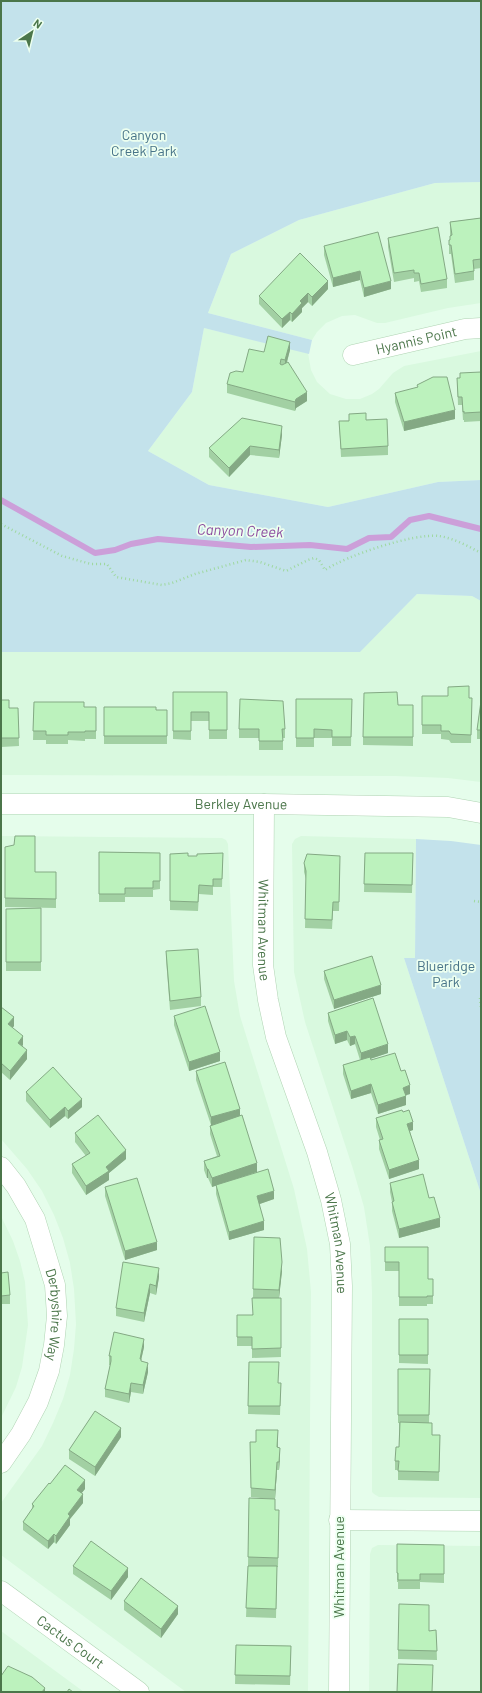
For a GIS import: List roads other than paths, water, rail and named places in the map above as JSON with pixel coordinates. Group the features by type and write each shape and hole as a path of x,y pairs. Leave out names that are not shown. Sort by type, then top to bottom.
{"street":[{"name":"Hyannis Point","path":"353,355 458,331 481,328"},
{"name":"Berkley Avenue","path":"1,804 264,804 448,807 481,812"},
{"name":"Whitman Avenue","path":"264,804 263,965 268,1000 276,1037 319,1159 331,1200 340,1244 342,1286 339,1520 339,1692"},
{"name":"Derbyshire Way","path":"1,1167 16,1186 35,1219 55,1284 57,1316 54,1345 49,1371 38,1402 21,1434 1,1463"},
{"path":"339,1520 481,1521"},
{"name":"Cactus Court","path":"1,1591 139,1692"}],"waterway":[{"name":"Canyon Creek","path":"1,500 95,553 115,550 131,544 158,539 251,547 310,545 347,549 369,538 391,537 410,520 429,516 481,529"}],"park label":[{"name":"Canyon Creek Park","path":"144,144"},
{"name":"Blueridge Park","path":"446,974"}]}
